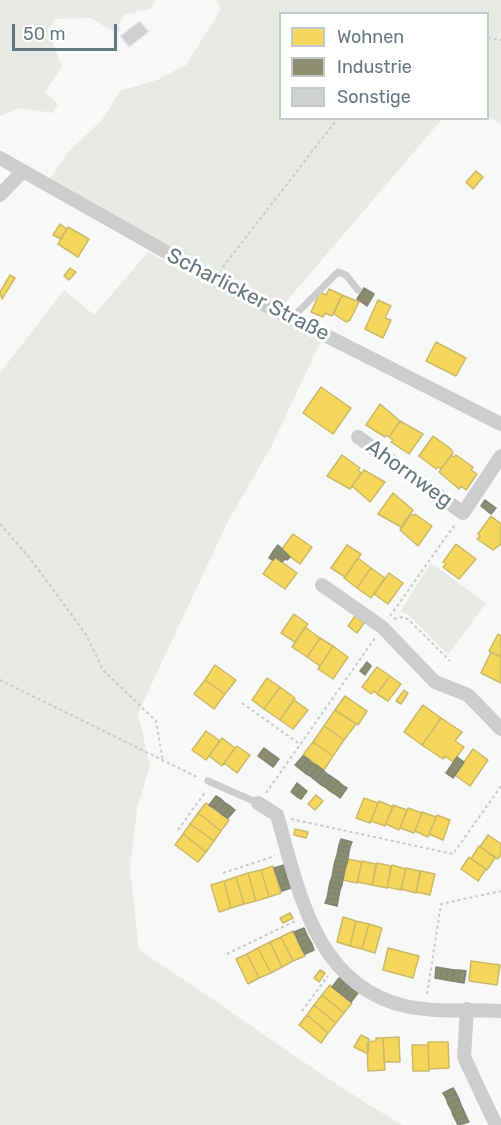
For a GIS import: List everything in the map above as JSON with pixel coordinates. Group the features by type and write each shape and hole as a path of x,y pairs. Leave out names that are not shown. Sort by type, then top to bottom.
{"street":[{"name":"Scharlicker Straße","path":"0,159 214,279 501,424"},
{"path":"0,195 22,172"},
{"name":"Ahornweg","path":"358,437 463,513 501,456"},
{"path":"322,585 382,627 435,682 468,695 501,729"},
{"path":"258,803 277,815 307,915 316,936 338,964 373,992 404,1006 425,1009 501,1011"},
{"path":"467,1009 464,1057 496,1125"}],"lane":[{"path":"292,318 338,272 346,275 357,290"},
{"path":"209,782 258,803"}],"path":[{"path":"214,279 336,120"},
{"path":"392,614 463,513"},
{"path":"0,524 29,557 85,633 104,670 156,721 164,762"},
{"path":"388,619 404,617 409,620 450,661"},
{"path":"258,803 371,643"},
{"path":"0,680 209,782 178,830"},
{"path":"242,703 301,744"},
{"path":"277,815 453,854 501,786"},
{"path":"223,873 288,851"},
{"path":"425,1009 441,903 501,891"},
{"path":"227,954 307,915"},
{"path":"302,1011 338,964"}],"shaded area":[{"path":"0,0 155,0 151,9 126,14 119,23 120,32 108,29 92,18 55,19 48,31 62,67 45,92 58,104 53,113 20,108 0,116"},
{"path":"216,0 501,0 501,125 489,117 489,12 279,12 279,120 441,120 274,316 321,341 271,447 229,519 138,713 150,766 137,809 130,868 139,950 335,1083 402,1125 0,1125 0,373 64,290 94,315 148,252 200,280 208,270 48,181 69,151 102,120 120,91 157,80 186,65 221,9"},
{"path":"431,563 486,603 448,655 408,614 400,612"}],"building: Wohnen":[{"path":"476,171 483,177 473,189 466,182"},
{"path":"60,224 67,229 61,239 53,235"},
{"path":"68,227 89,239 78,257 58,244"},
{"path":"70,268 76,272 69,280 64,276"},
{"path":"10,275 15,278 2,299 0,292"},
{"path":"329,289 342,295 332,316 325,313 323,317 311,312 320,292 326,295"},
{"path":"342,295 359,302 350,320 346,322 334,314"},
{"path":"378,300 391,306 385,318 391,320 383,338 365,329"},
{"path":"436,342 466,358 456,376 426,361"},
{"path":"321,387 351,408 333,434 303,413"},
{"path":"380,404 400,421 389,437 386,435 385,437 366,425"},
{"path":"400,421 423,434 409,454 391,442 393,440 389,437"},
{"path":"433,436 453,453 441,469 438,467 436,469 419,456"},
{"path":"342,455 360,468 358,470 361,473 350,489 327,476"},
{"path":"451,455 454,457 456,455 473,467 471,470 477,474 466,490 461,486 459,489 439,472"},
{"path":"364,470 385,482 370,502 352,486"},
{"path":"393,493 413,510 401,527 378,514"},
{"path":"411,514 414,516 415,514 432,526 418,546 400,530"},
{"path":"491,516 501,524 501,544 493,550 477,539"},
{"path":"293,534 312,547 300,564 281,550"},
{"path":"456,544 476,559 459,579 443,567 446,564 443,562"},
{"path":"347,545 361,554 345,577 331,568"},
{"path":"275,557 297,573 285,589 263,574"},
{"path":"358,558 371,568 357,588 344,578"},
{"path":"371,568 385,578 371,598 357,588"},
{"path":"389,573 403,583 388,604 374,594"},
{"path":"294,614 308,624 295,642 281,633"},
{"path":"355,616 364,623 357,633 348,626"},
{"path":"305,627 320,638 307,657 292,647"},
{"path":"498,634 501,636 501,657 489,651"},
{"path":"320,638 333,646 320,666 307,657"},
{"path":"333,646 348,657 333,679 318,669"},
{"path":"491,652 501,657 501,683 481,673"},
{"path":"215,665 236,680 225,694 205,680"},
{"path":"377,667 390,676 377,694 374,691 371,694 362,687"},
{"path":"390,676 401,684 388,701 377,694"},
{"path":"267,678 280,687 264,709 252,700"},
{"path":"205,680 225,694 214,709 194,694"},
{"path":"280,687 295,698 280,720 264,709"},
{"path":"404,690 408,693 401,704 396,701"},
{"path":"345,696 367,711 358,725 335,710"},
{"path":"294,700 308,710 293,729 280,720"},
{"path":"423,705 441,718 422,745 404,732"},
{"path":"335,710 356,724 344,740 324,726"},
{"path":"441,718 462,732 455,741 464,747 453,762 445,756 443,759 422,745"},
{"path":"324,726 344,740 333,756 313,742"},
{"path":"206,731 220,741 206,760 192,750"},
{"path":"222,738 235,748 222,766 209,756"},
{"path":"313,742 333,756 324,770 303,755"},
{"path":"237,746 250,755 237,773 224,763"},
{"path":"473,749 488,760 470,786 455,775"},
{"path":"316,795 323,801 315,810 308,804"},
{"path":"364,798 378,803 370,823 356,818"},
{"path":"379,801 393,807 385,826 371,821"},
{"path":"206,803 229,820 221,831 198,813"},
{"path":"393,805 407,810 399,830 386,824"},
{"path":"408,808 422,813 414,833 400,828"},
{"path":"422,812 436,817 428,837 415,831"},
{"path":"198,813 221,831 214,841 190,824"},
{"path":"437,815 450,820 443,840 429,834"},
{"path":"190,824 214,841 206,852 183,834"},
{"path":"295,829 308,832 306,838 294,835"},
{"path":"183,834 206,852 198,862 175,845"},
{"path":"488,835 501,844 501,854 498,859 480,847"},
{"path":"479,846 495,858 487,870 471,859"},
{"path":"469,857 486,869 478,881 461,869"},
{"path":"348,859 362,862 357,883 343,880"},
{"path":"362,861 376,864 372,885 357,882"},
{"path":"377,863 391,866 387,888 372,885"},
{"path":"392,865 406,869 401,890 387,887"},
{"path":"273,866 281,893 269,897 261,870"},
{"path":"406,868 420,871 416,893 401,889"},
{"path":"261,870 269,897 256,901 248,873"},
{"path":"421,871 435,874 430,895 416,892"},
{"path":"248,873 256,901 244,904 236,877"},
{"path":"236,877 244,904 231,908 224,881"},
{"path":"224,881 231,908 219,912 211,885"},
{"path":"290,913 293,918 283,923 280,918"},
{"path":"343,917 356,921 350,946 337,942"},
{"path":"356,921 369,924 362,949 350,946"},
{"path":"369,924 382,928 375,953 362,949"},
{"path":"293,931 305,956 293,961 281,937"},
{"path":"281,937 293,961 282,967 270,942"},
{"path":"270,942 282,967 271,973 258,948"},
{"path":"258,948 271,973 259,978 247,954"},
{"path":"388,948 419,956 413,978 383,970"},
{"path":"247,954 259,978 248,984 236,959"},
{"path":"471,961 500,965 497,985 469,981"},
{"path":"320,970 325,973 319,982 314,978"},
{"path":"330,985 352,1003 344,1013 322,995"},
{"path":"322,995 344,1013 336,1023 314,1005"},
{"path":"314,1005 336,1023 328,1033 307,1015"},
{"path":"307,1015 328,1033 321,1043 299,1025"},
{"path":"361,1035 369,1039 368,1054 354,1047"},
{"path":"399,1037 400,1062 384,1062 383,1038"},
{"path":"376,1038 383,1038 385,1070 368,1071 367,1042 376,1041"},
{"path":"428,1042 448,1042 449,1068 429,1069"},
{"path":"412,1045 428,1045 429,1071 413,1071"}],"building: Industrie":[{"path":"364,288 374,294 367,306 357,299"},
{"path":"485,500 496,508 491,514 481,506"},
{"path":"278,545 290,557 287,560 274,550"},
{"path":"274,550 285,559 282,562 275,557 273,560 269,558"},
{"path":"367,662 371,666 365,675 360,671"},
{"path":"264,748 279,759 273,767 258,756"},
{"path":"303,756 308,759 300,769 295,765"},
{"path":"457,757 464,762 453,778 446,773"},
{"path":"308,759 312,763 305,773 300,769"},
{"path":"312,763 318,766 310,776 305,773"},
{"path":"318,766 323,770 315,780 310,776"},
{"path":"323,770 327,774 320,784 315,780"},
{"path":"327,774 332,777 325,787 320,784"},
{"path":"332,777 338,781 330,791 325,787"},
{"path":"338,781 342,785 335,794 330,791"},
{"path":"297,783 302,787 296,796 291,792"},
{"path":"342,785 347,788 340,798 335,794"},
{"path":"302,787 307,791 301,799 296,796"},
{"path":"216,796 221,799 214,808 209,805"},
{"path":"221,799 225,803 219,812 214,808"},
{"path":"225,803 230,806 223,815 219,812"},
{"path":"230,806 235,810 228,818 223,815"},
{"path":"341,839 352,842 350,847 339,845"},
{"path":"339,845 350,847 349,852 338,850"},
{"path":"338,850 349,852 348,858 337,855"},
{"path":"337,855 348,858 347,863 335,861"},
{"path":"335,861 347,863 345,868 334,866"},
{"path":"284,865 286,871 276,874 274,868"},
{"path":"334,866 345,868 344,874 333,871"},
{"path":"286,871 287,877 278,879 276,874"},
{"path":"333,871 344,874 343,879 332,877"},
{"path":"287,877 289,882 280,885 278,879"},
{"path":"332,877 343,879 342,885 330,882"},
{"path":"289,882 291,888 282,891 280,885"},
{"path":"330,882 342,885 340,890 329,887"},
{"path":"329,887 340,890 339,895 328,893"},
{"path":"328,893 339,895 338,901 327,898"},
{"path":"327,898 338,901 337,906 325,903"},
{"path":"304,928 306,933 297,938 294,932"},
{"path":"306,933 309,939 299,943 297,938"},
{"path":"309,939 312,944 302,949 299,943"},
{"path":"312,944 314,950 305,954 302,949"},
{"path":"436,967 442,968 441,979 435,978"},
{"path":"442,968 448,969 446,980 441,979"},
{"path":"448,969 454,970 452,981 446,980"},
{"path":"454,970 460,970 458,982 452,981"},
{"path":"460,970 466,971 464,983 458,982"},
{"path":"339,978 344,981 337,991 332,987"},
{"path":"344,981 349,985 341,994 337,991"},
{"path":"349,985 353,989 346,998 341,994"},
{"path":"353,989 358,993 351,1002 346,998"},
{"path":"453,1088 456,1093 446,1098 443,1093"},
{"path":"456,1093 459,1099 448,1104 446,1098"},
{"path":"459,1099 461,1105 451,1109 448,1104"},
{"path":"461,1105 464,1111 453,1115 451,1109"},
{"path":"464,1111 466,1116 456,1121 453,1115"},
{"path":"466,1116 469,1122 458,1125 456,1121"}],"building: Sonstige":[{"path":"140,21 149,32 129,47 120,36"}]}
